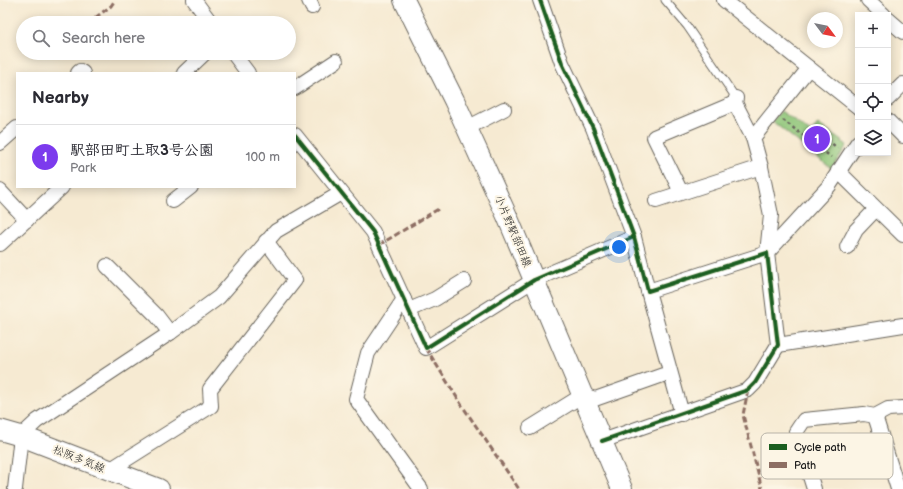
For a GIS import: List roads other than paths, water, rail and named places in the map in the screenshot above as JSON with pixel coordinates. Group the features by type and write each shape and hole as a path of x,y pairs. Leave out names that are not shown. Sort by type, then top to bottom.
{"main road":[{"name":"小片野駅部田線","path":"404,0 467,128 507,216 622,489"},
{"name":"松阪多気線","path":"0,430 21,436 108,471 159,489"}],"street":[{"path":"540,0 562,63 593,128 634,237 682,414"},
{"path":"724,0 855,105"},
{"path":"868,0 881,12"},
{"path":"198,2 207,16"},
{"path":"891,21 903,32"},
{"path":"185,72 198,60"},
{"path":"238,60 247,72"},
{"path":"296,87 336,61"},
{"path":"753,138 808,68"},
{"path":"891,96 903,84"},
{"path":"602,441 748,390 755,383 778,345 767,253 771,215 753,138 736,100 654,137 681,192"},
{"path":"467,128 504,109"},
{"path":"891,124 903,136"},
{"path":"0,143 16,129"},
{"path":"296,136 373,232 426,348 534,280 634,237"},
{"path":"648,290 767,253 828,186 855,146"},
{"path":"656,201 761,167"},
{"path":"838,171 903,236"},
{"path":"0,244 61,188"},
{"path":"173,201 190,188"},
{"path":"0,191 27,220"},
{"path":"15,489 21,436 37,421 170,333 219,297 276,231 341,193"},
{"path":"847,247 856,230 876,209"},
{"path":"108,471 211,406 210,389 295,280 266,241"},
{"path":"107,266 157,316 170,333"},
{"path":"421,489 356,399 368,353 407,304 435,299 464,281"},
{"path":"778,345 903,325"},
{"path":"530,428 583,395 595,399 663,375"},
{"path":"796,433 804,420 864,414 875,416 888,409 903,408"},
{"path":"875,416 880,433"},
{"path":"893,473 898,489"},
{"path":"811,479 814,489"}],"lane":[{"path":"665,0 687,26 736,100"}],"place":[{"name":"駅部田町土取3号公園","path":"817,139"}]}
